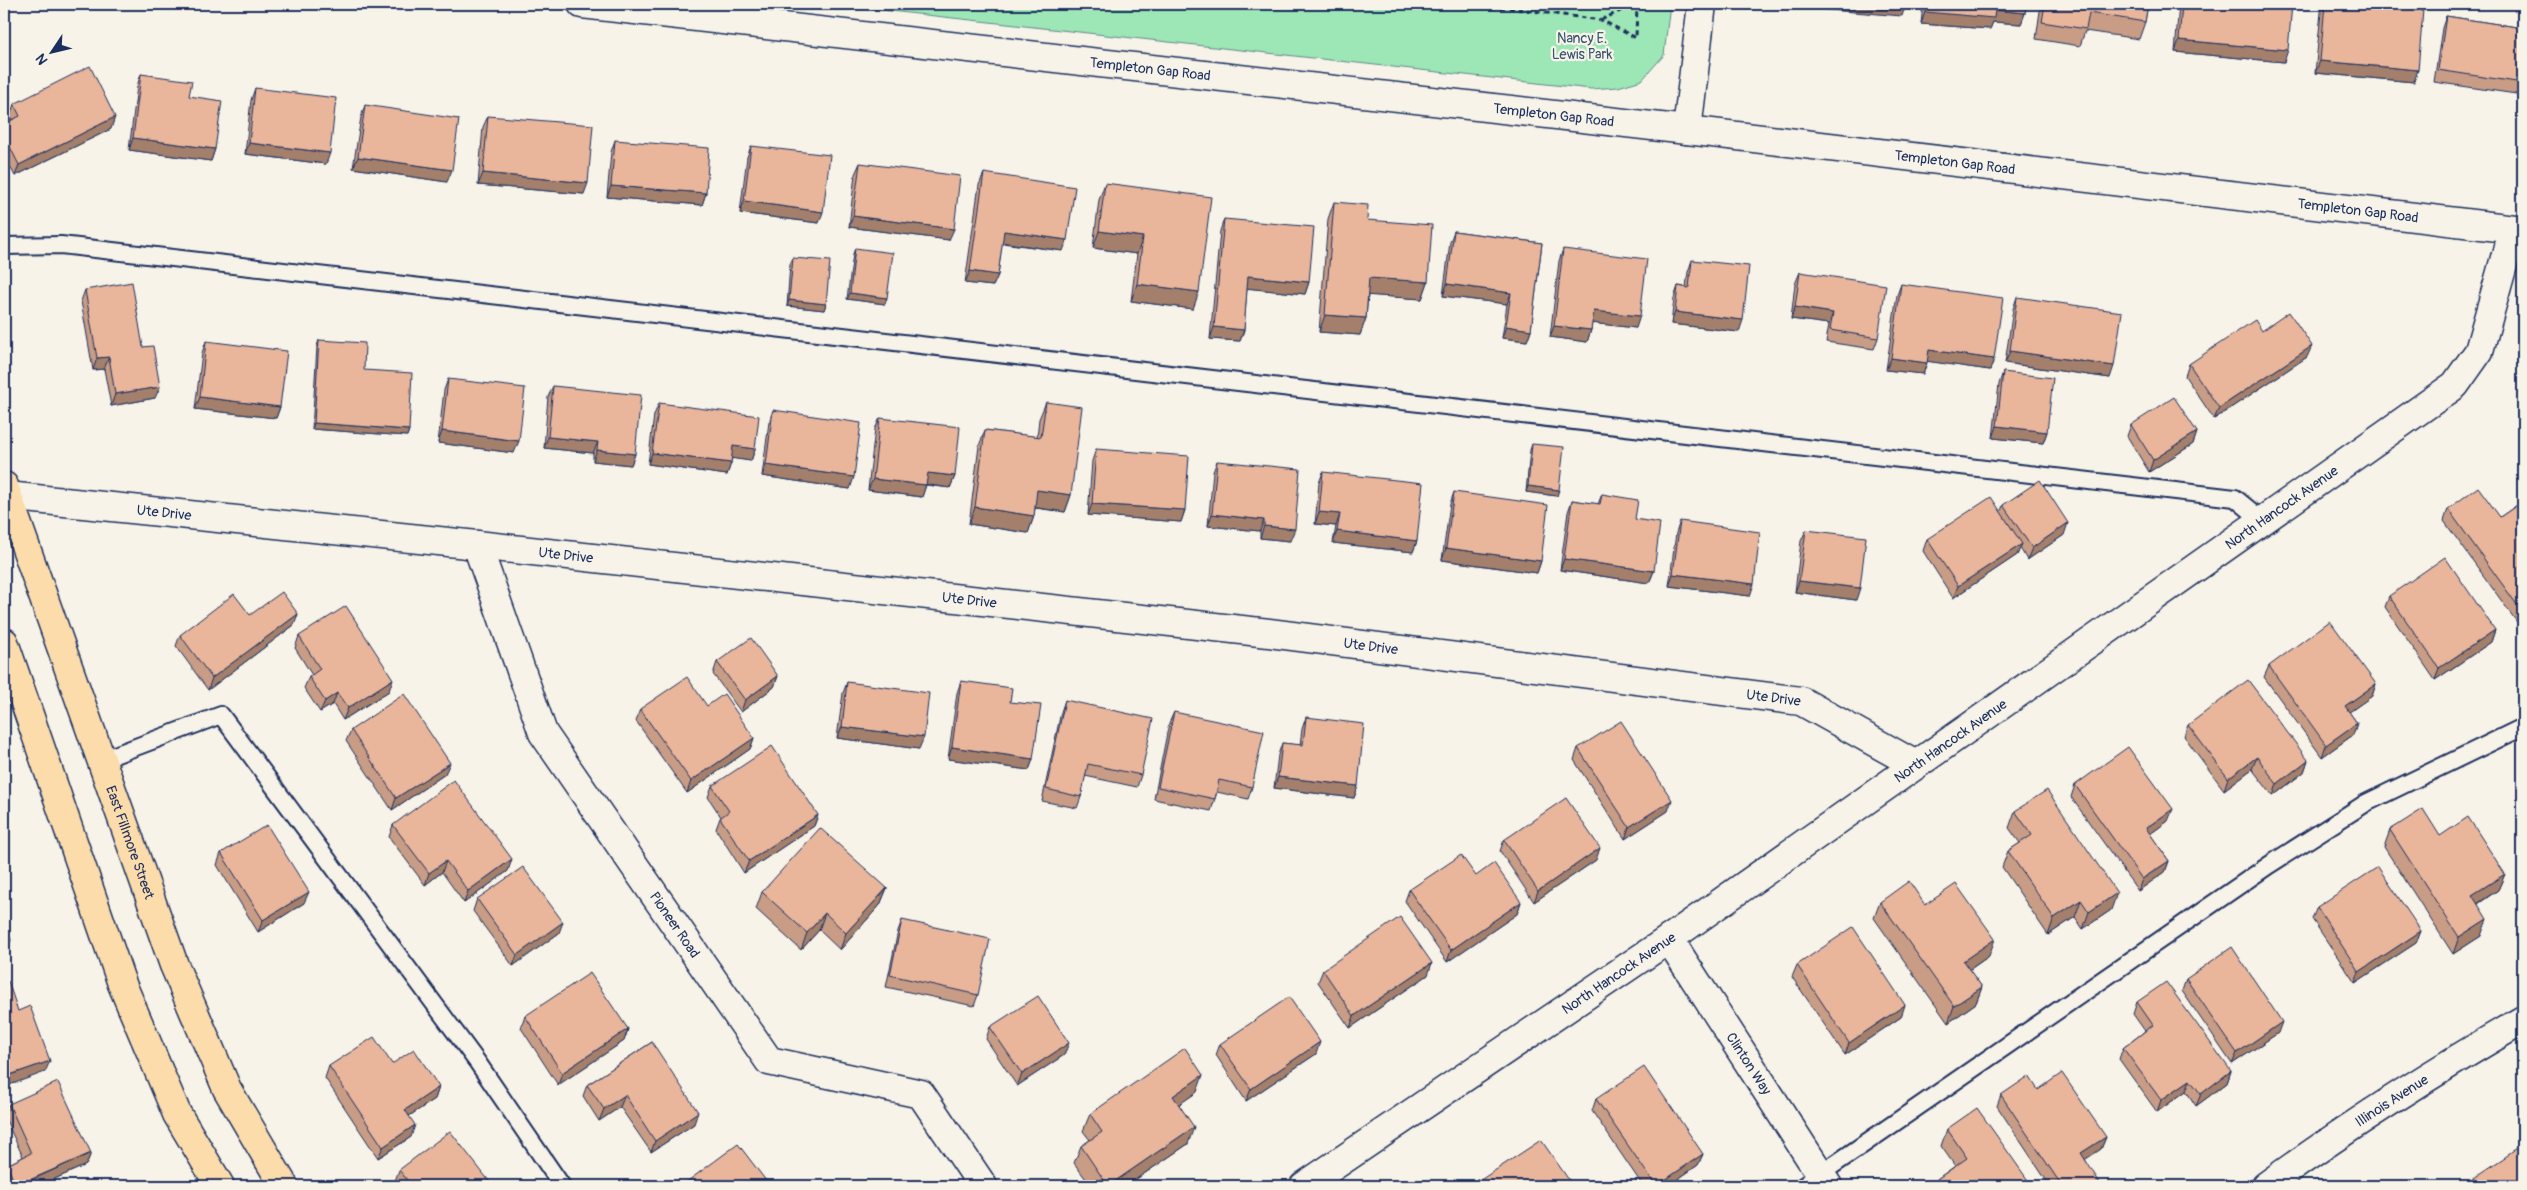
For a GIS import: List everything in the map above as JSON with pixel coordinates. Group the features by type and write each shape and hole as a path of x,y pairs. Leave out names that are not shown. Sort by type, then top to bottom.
{"main road":[{"name":"East Fillmore Street","path":"5,491 174,964 227,1089 284,1186"},
{"path":"4,642 122,984 177,1114 220,1186"}],"street":[{"name":"Templeton Gap Road","path":"582,4 753,13 1687,130 2518,229"},
{"path":"1687,130 1702,4"},
{"name":"North Hancock Avenue","path":"1304,1186 1669,939 1914,764 2455,386 2479,351 2518,229"},
{"name":"Ute Drive","path":"5,491 1269,633 1801,701 1914,764"},
{"name":"Pioneer Road","path":"478,545 543,733 769,1061 921,1094 983,1186"},
{"name":"Clinton Way","path":"1669,939 1817,1182"},
{"name":"Illinois Avenue","path":"2266,1186 2331,1139 2433,1072 2523,1020"}],"lane":[{"path":"4,246 61,245 2235,498 2262,520"},
{"path":"101,760 222,715 472,1056 562,1186"},
{"path":"1817,1182 2277,860 2366,803 2523,727"}],"path":[{"path":"1365,4 1509,8 1601,20 1636,38 1636,4 1601,20"}],"green space":[{"name":"Nancy E. Lewis Park","path":"827,4 1670,4 1664,55 1642,80 1618,87 1591,89"}],"building":[{"path":"1926,4 2026,4 2025,13 1995,10 1994,18 1925,12"},
{"path":"2045,4 2148,4 2145,22 2089,13 2086,29 2042,22"},
{"path":"2182,4 2292,4 2288,50 2179,40"},
{"path":"2325,4 2360,4 2423,10 2418,70 2320,61"},
{"path":"2446,16 2523,28 2523,83 2438,70"},
{"path":"90,66 115,117 19,165 4,135 4,124 20,116 14,104"},
{"path":"141,74 192,81 189,96 222,101 215,149 133,138"},
{"path":"255,88 336,98 330,153 249,143"},
{"path":"365,105 459,119 452,170 358,157"},
{"path":"488,116 593,125 588,183 483,173"},
{"path":"615,140 709,148 706,193 611,186"},
{"path":"751,146 830,155 823,212 744,201"},
{"path":"860,163 960,176 954,229 853,216"},
{"path":"984,173 1075,187 1067,240 1004,231 998,275 970,271"},
{"path":"1105,183 1211,197 1199,292 1137,284 1143,237 1099,231"},
{"path":"1334,202 1368,205 1367,220 1432,225 1428,282 1369,278 1366,318 1325,315"},
{"path":"1224,219 1314,227 1309,282 1248,276 1244,330 1214,327"},
{"path":"1454,231 1542,243 1531,330 1506,326 1511,293 1447,284"},
{"path":"855,248 893,253 887,298 850,293"},
{"path":"1563,249 1647,259 1640,316 1594,311 1591,330 1554,326"},
{"path":"793,258 830,261 826,304 789,300"},
{"path":"1692,260 1749,266 1743,320 1675,312 1678,286 1689,288"},
{"path":"1800,272 1886,285 1878,338 1830,330 1833,313 1795,307"},
{"path":"132,282 143,347 153,346 160,387 115,394 109,357 97,358 85,290"},
{"path":"1901,284 2003,298 1994,359 1929,350 1927,363 1891,358"},
{"path":"2017,297 2122,312 2114,366 2010,351"},
{"path":"2289,312 2312,346 2219,408 2189,364 2255,320 2262,331"},
{"path":"319,340 365,343 364,370 412,373 409,430 314,423"},
{"path":"206,341 287,351 280,407 200,397"},
{"path":"2003,372 2053,378 2047,432 1997,426"},
{"path":"448,379 525,388 519,441 442,431"},
{"path":"553,386 641,395 635,454 597,450 598,442 548,437"},
{"path":"2174,397 2197,432 2153,460 2131,425"},
{"path":"1046,402 1082,407 1071,495 1037,490 1034,516 975,507 985,430 1041,437"},
{"path":"659,403 759,416 755,449 733,446 731,463 652,453"},
{"path":"773,410 861,423 854,477 766,465"},
{"path":"880,418 960,427 955,476 928,473 926,485 873,479"},
{"path":"1532,444 1564,447 1559,490 1528,486"},
{"path":"1096,449 1189,456 1185,510 1092,504"},
{"path":"1217,461 1300,469 1295,529 1264,526 1264,520 1212,514"},
{"path":"1323,472 1423,483 1417,541 1337,531 1340,514 1319,512"},
{"path":"2040,480 2068,523 2032,548 2003,505"},
{"path":"2478,487 2500,517 2523,501 2523,613 2448,509"},
{"path":"1454,492 1548,505 1541,561 1446,548"},
{"path":"1602,494 1638,500 1635,519 1660,523 1654,571 1564,559 1572,500 1600,504"},
{"path":"1991,497 2022,544 1958,586 1927,539"},
{"path":"1680,521 1760,532 1754,584 1673,574"},
{"path":"1806,530 1866,537 1860,588 1799,581"},
{"path":"2445,557 2495,630 2439,668 2389,596"},
{"path":"282,592 298,614 212,678 180,635 234,594 250,615"},
{"path":"346,606 393,679 348,708 337,693 325,701 309,677 320,669 299,636"},
{"path":"2330,621 2376,684 2345,706 2357,723 2326,745 2269,666"},
{"path":"751,638 778,676 745,700 717,662"},
{"path":"687,677 707,706 724,694 754,738 691,781 640,709"},
{"path":"2248,680 2308,760 2277,784 2257,757 2228,778 2188,725"},
{"path":"961,681 1012,688 1010,702 1041,705 1033,759 952,747"},
{"path":"847,682 929,693 924,737 842,727"},
{"path":"404,694 450,763 396,798 351,730"},
{"path":"1065,700 1153,719 1141,775 1088,764 1081,797 1046,789"},
{"path":"1174,712 1264,731 1252,787 1219,780 1215,799 1158,787"},
{"path":"1306,717 1364,724 1358,786 1278,777 1282,743 1303,745"},
{"path":"1621,721 1672,800 1629,827 1578,748"},
{"path":"772,746 818,815 749,861 720,818 729,811 712,786"},
{"path":"2128,747 2173,809 2146,828 2169,861 2142,879 2075,785"},
{"path":"454,780 512,859 468,891 446,861 429,873 393,825"},
{"path":"2047,790 2117,893 2089,912 2081,900 2054,918 2008,851 2032,835 2015,811"},
{"path":"1566,798 1600,848 1538,891 1504,840"},
{"path":"2423,809 2440,836 2468,817 2505,874 2472,895 2487,919 2459,937 2390,830"},
{"path":"267,825 309,892 263,920 221,853"},
{"path":"820,828 887,888 846,933 825,913 807,933 762,892"},
{"path":"1461,855 1476,876 1494,863 1521,902 1451,950 1409,890"},
{"path":"523,867 563,922 517,955 477,899"},
{"path":"2378,867 2421,931 2359,972 2317,907"},
{"path":"1909,881 1925,905 1956,884 1995,939 1963,961 1982,987 1954,1006 1880,902"},
{"path":"1400,917 1432,963 1354,1016 1323,970"},
{"path":"902,920 990,939 978,995 890,975"},
{"path":"4,921 11,940 4,943"},
{"path":"1853,927 1905,1005 1849,1043 1797,965"},
{"path":"2232,947 2282,1022 2237,1053 2186,979"},
{"path":"590,973 628,1029 562,1073 525,1016"},
{"path":"8,981 18,1011 30,1006 50,1061 4,1077 4,982"},
{"path":"2166,982 2231,1071 2201,1094 2190,1080 2161,1100 2123,1048 2153,1025 2137,1002"},
{"path":"1038,996 1069,1043 1022,1074 990,1027"},
{"path":"1289,997 1320,1042 1251,1089 1220,1044"},
{"path":"374,1037 392,1064 414,1049 439,1087 405,1110 415,1125 383,1147 329,1066"},
{"path":"652,1042 698,1112 655,1141 625,1095 604,1109 587,1085"},
{"path":"1185,1048 1203,1075 1173,1096 1194,1127 1108,1186 1081,1146 1102,1132 1090,1114"},
{"path":"1644,1067 1703,1154 1656,1186 1596,1099"},
{"path":"2062,1073 2106,1137 2081,1153 2100,1183 2095,1186 2062,1186 2001,1095 2029,1076 2038,1090"},
{"path":"58,1082 91,1153 16,1186 7,1165 31,1153 9,1104"},
{"path":"1977,1108 2032,1186 1942,1186 1937,1179 1967,1158 1947,1129"},
{"path":"450,1131 493,1186 412,1186 399,1170"},
{"path":"1541,1140 1569,1180 1560,1186 1473,1186 1473,1185"},
{"path":"738,1144 770,1186 681,1186"},
{"path":"2523,1145 2523,1186 2467,1186 2465,1184"}]}
